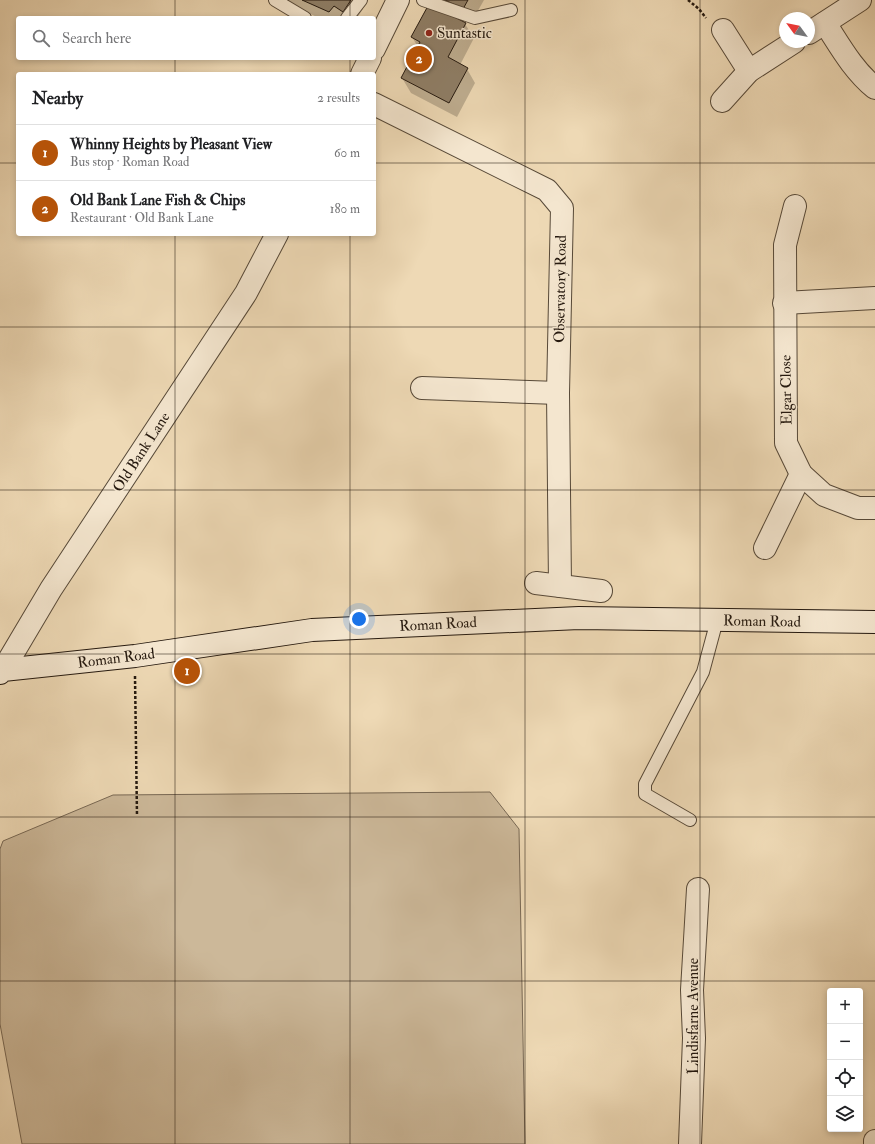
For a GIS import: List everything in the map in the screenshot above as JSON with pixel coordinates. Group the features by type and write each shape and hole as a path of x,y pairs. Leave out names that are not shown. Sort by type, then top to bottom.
{"street":[{"path":"376,45 398,0"},
{"path":"860,0 817,28 865,80 875,88"},
{"path":"723,30 749,71"},
{"path":"722,101 749,71 785,48"},
{"path":"363,72 369,60"},
{"name":"Observatory Road","path":"376,105 547,190 562,208 558,393 560,586"},
{"name":"Elgar Close","path":"795,206 785,244 784,303 786,443 801,474 824,494 858,508 875,508"},
{"name":"Old Bank Lane","path":"2,672 50,589 246,293 276,236"},
{"path":"784,303 875,298"},
{"path":"422,388 558,393"},
{"path":"766,548 801,474"},
{"path":"536,583 601,591"},
{"name":"Roman Road","path":"2,672 135,656 312,630 579,618 875,622"},
{"name":"Lindisfarne Avenue","path":"690,1144 694,1038 692,990 698,889"}],"lane":[{"path":"275,0 302,16"},
{"path":"349,16 361,0"},
{"path":"423,0 475,18 511,10"},
{"path":"690,820 645,794 645,784 704,672 717,620"}],"path":[{"path":"135,656 137,816"}],"shaded area":[{"path":"490,792 519,829 525,1144 22,1144 0,1024 0,849 3,841 113,795"}],"building":[{"path":"302,0 351,0 343,12 334,6 329,12"},
{"path":"445,0 468,0 463,9"},
{"path":"429,4 466,23 448,57 468,68 449,103 401,78 420,42 411,37"}],"place":[{"name":"Suntastic","path":"429,33"},
{"name":"Old Bank Lane Fish & Chips","path":"419,59"},
{"name":"Whinny Heights by Pleasant View","path":"187,671"}]}
